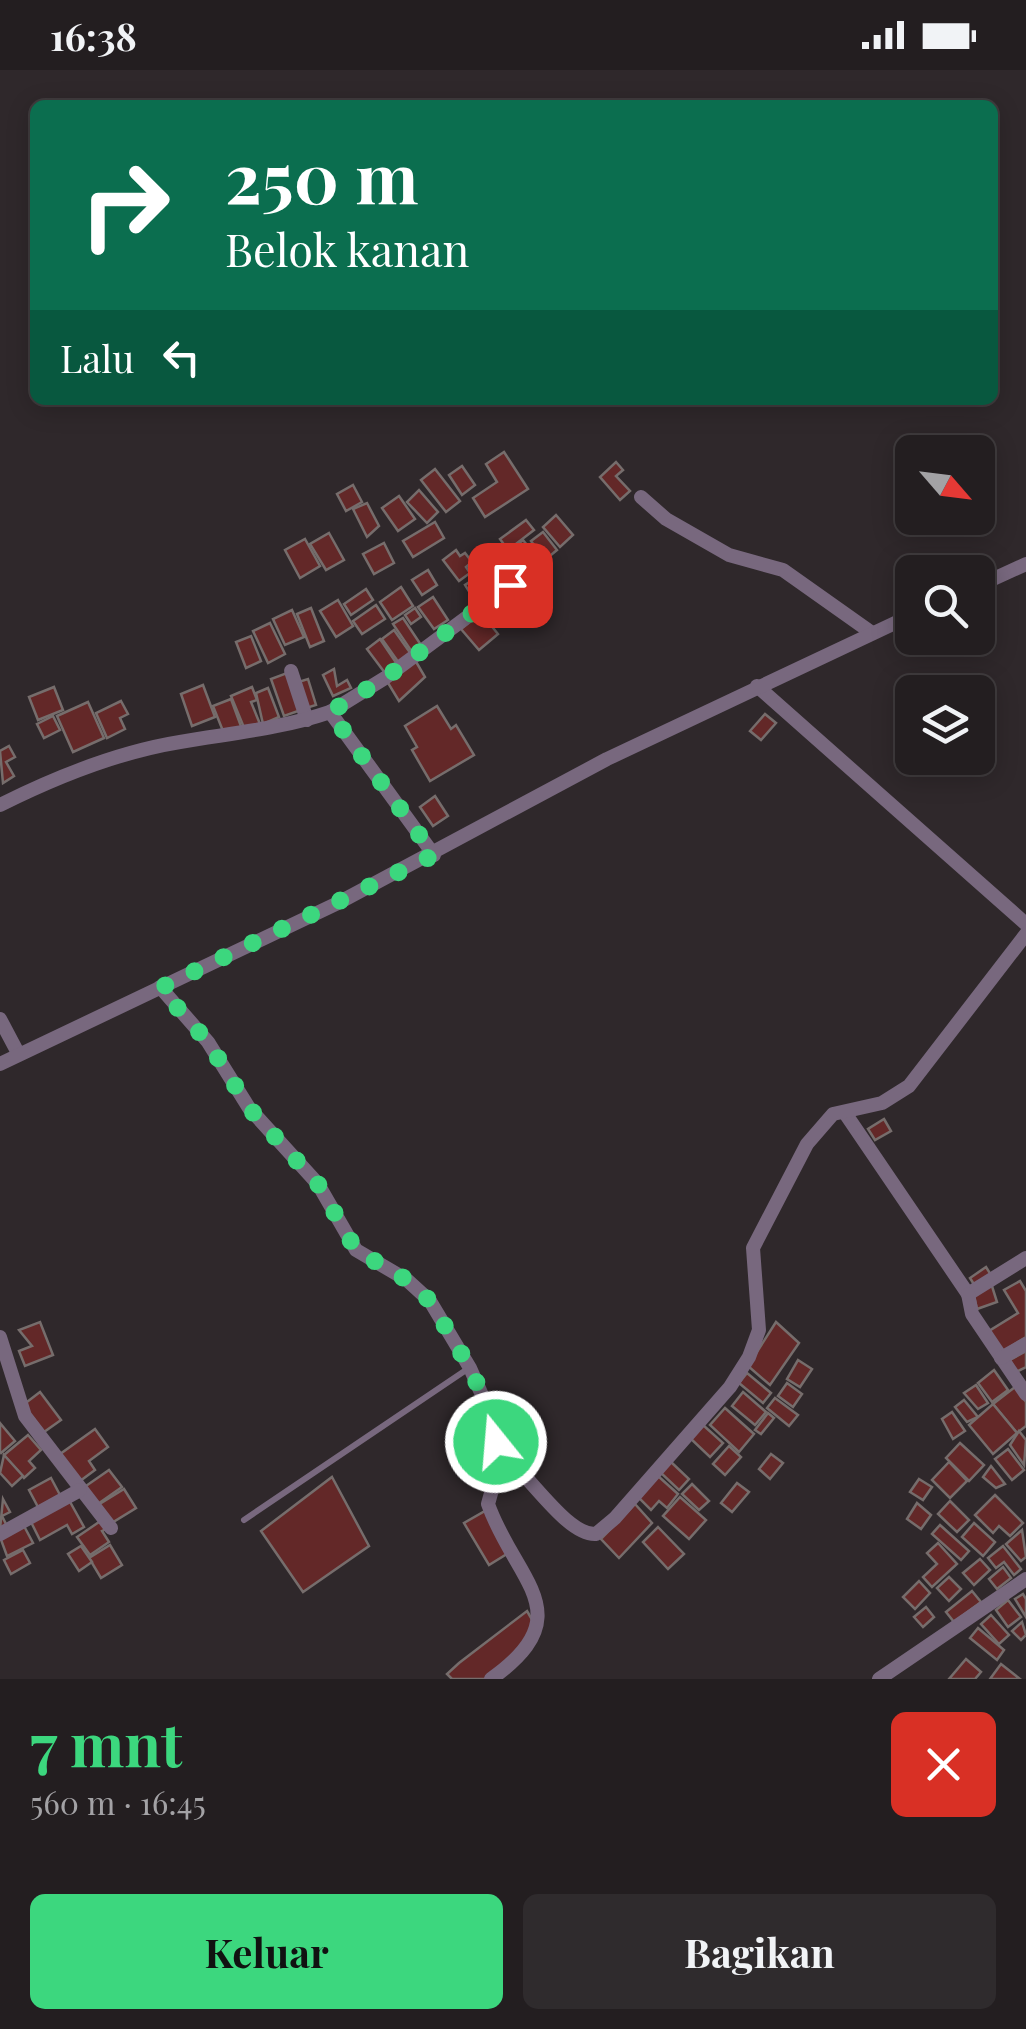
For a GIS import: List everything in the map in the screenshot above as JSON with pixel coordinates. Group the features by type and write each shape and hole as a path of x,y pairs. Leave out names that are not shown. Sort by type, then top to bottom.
{"street":[{"path":"641,497 666,519 729,555 783,570 872,633"},
{"path":"995,578 1026,564"},
{"path":"0,806 45,783 134,752 307,720 330,712 385,678 510,585"},
{"path":"0,1064 434,855 608,758 895,623"},
{"path":"292,670 307,720"},
{"path":"756,686 1026,924"},
{"path":"330,712 434,855"},
{"path":"160,988 208,1042 249,1108 318,1184 356,1250 420,1290 470,1368 498,1430 496,1442 502,1454 526,1471 572,1528 584,1535 596,1534 615,1518 730,1387 749,1358 759,1330 753,1258 758,1234 822,1123 833,1114 882,1103 908,1086 1026,934"},
{"path":"0,1019 18,1053"},
{"path":"846,1113 968,1294 972,1314 1026,1394"},
{"path":"968,1294 1026,1258"},
{"path":"0,1337 25,1416 111,1528"},
{"path":"1001,1358 1026,1344"},
{"path":"491,1679 524,1654 539,1630 540,1609 488,1504 502,1454"},
{"path":"0,1534 80,1490"},
{"path":"879,1679 1026,1580"}],"lane":[{"path":"244,1520 470,1368"}],"building":[{"path":"504,452 528,489 485,517 473,498 497,482 486,464"},
{"path":"616,462 623,470 616,476 630,491 620,500 600,477"},
{"path":"462,466 475,485 462,495 449,475"},
{"path":"435,469 460,501 446,512 421,480"},
{"path":"353,485 362,502 346,511 337,494"},
{"path":"419,490 438,512 427,523 407,502"},
{"path":"399,496 415,519 398,531 382,508"},
{"path":"367,503 379,526 367,537 353,509"},
{"path":"556,515 573,535 560,547 543,527"},
{"path":"526,520 534,530 508,550 500,539"},
{"path":"435,522 444,538 413,557 403,541"},
{"path":"543,532 557,550 545,560 531,541"},
{"path":"329,533 344,560 326,570 310,544"},
{"path":"305,539 320,566 300,578 285,550"},
{"path":"523,540 540,561 528,571 511,550"},
{"path":"384,543 394,563 374,574 363,554"},
{"path":"456,550 472,562 466,567 470,573 459,581 443,560"},
{"path":"428,570 437,585 422,595 412,580"},
{"path":"488,570 498,586 475,601 465,585"},
{"path":"401,587 413,606 392,620 380,602"},
{"path":"366,589 373,600 351,615 344,604"},
{"path":"433,597 448,620 434,629 418,607"},
{"path":"338,600 353,626 336,637 320,611"},
{"path":"376,605 385,619 362,634 353,621"},
{"path":"311,608 324,641 310,647 297,614"},
{"path":"415,608 421,617 411,624 405,615"},
{"path":"292,610 304,637 285,645 273,619"},
{"path":"481,613 498,634 479,650 461,629"},
{"path":"403,618 421,645 412,652 393,624"},
{"path":"270,623 285,654 268,663 253,631"},
{"path":"394,630 411,654 399,663 382,639"},
{"path":"251,636 261,661 246,668 236,642"},
{"path":"380,639 397,664 385,673 367,649"},
{"path":"415,660 425,677 399,701 385,678"},
{"path":"334,669 337,686 347,680 351,688 333,696 323,675"},
{"path":"287,673 301,710 284,716 271,679"},
{"path":"308,679 316,705 303,709 295,683"},
{"path":"203,685 215,717 192,726 181,694"},
{"path":"54,687 63,710 38,720 29,697"},
{"path":"252,687 257,700 251,702 260,724 245,730 231,696"},
{"path":"268,688 279,717 263,724 256,693"},
{"path":"231,699 242,729 225,736 213,706"},
{"path":"121,701 128,714 120,718 125,729 107,738 96,713"},
{"path":"88,702 104,738 73,752 57,716"},
{"path":"437,706 451,729 456,725 474,755 430,781 412,750 417,747 405,726"},
{"path":"765,714 776,723 761,740 750,731"},
{"path":"53,716 60,730 44,738 37,724"},
{"path":"9,746 15,757 6,762 14,776 3,783 0,751"},
{"path":"435,796 448,816 433,826 420,807"},
{"path":"884,1119 891,1131 875,1140 868,1129"},
{"path":"986,1267 991,1275 975,1286 970,1278"},
{"path":"1020,1281 1026,1291 1026,1337 1002,1352 989,1331 1018,1313 1004,1290"},
{"path":"991,1283 997,1302 977,1309 974,1296"},
{"path":"40,1322 53,1355 25,1366 19,1351 32,1346 19,1330"},
{"path":"776,1322 799,1343 770,1385 748,1366"},
{"path":"1026,1351 1026,1367 1016,1372 1010,1360"},
{"path":"798,1360 812,1369 800,1387 787,1379"},
{"path":"994,1370 1008,1390 992,1402 978,1383"},
{"path":"747,1373 771,1393 763,1403 739,1383"},
{"path":"787,1383 802,1394 793,1407 778,1396"},
{"path":"976,1385 988,1403 978,1409 964,1393"},
{"path":"1015,1387 1026,1402 1026,1426 1017,1433 993,1404"},
{"path":"40,1392 61,1420 44,1432 23,1405"},
{"path":"743,1392 766,1412 755,1425 732,1406"},
{"path":"775,1398 798,1415 789,1426 767,1408"},
{"path":"964,1400 978,1417 967,1422 955,1407"},
{"path":"993,1404 1017,1433 993,1454 969,1425"},
{"path":"725,1408 754,1434 739,1452 710,1425"},
{"path":"952,1412 965,1431 953,1439 942,1419"},
{"path":"768,1413 774,1418 761,1434 755,1430"},
{"path":"0,1423 15,1441 1,1453 0,1452"},
{"path":"469,1423 473,1437 491,1432 498,1457 493,1466 472,1479 457,1426"},
{"path":"703,1425 723,1443 710,1457 690,1438"},
{"path":"95,1429 108,1447 89,1461 95,1470 80,1481 56,1457"},
{"path":"1019,1431 1026,1440 1024,1465 1010,1445"},
{"path":"28,1435 41,1450 29,1461 35,1468 24,1478 4,1455"},
{"path":"960,1443 984,1465 969,1481 946,1458"},
{"path":"729,1446 741,1457 725,1475 713,1464"},
{"path":"1008,1449 1024,1470 1012,1480 995,1459"},
{"path":"771,1454 783,1463 770,1479 759,1469"},
{"path":"4,1455 23,1476 12,1486 0,1473"},
{"path":"671,1462 689,1479 679,1490 661,1473"},
{"path":"949,1462 967,1481 950,1498 932,1480"},
{"path":"991,1466 1005,1484 996,1488 983,1477"},
{"path":"109,1470 122,1487 95,1506 83,1488"},
{"path":"658,1476 678,1494 667,1508 659,1501 651,1510 639,1498"},
{"path":"332,1477 369,1546 303,1592 261,1531"},
{"path":"51,1478 60,1495 38,1507 29,1490"},
{"path":"919,1479 932,1487 923,1500 910,1492"},
{"path":"737,1483 749,1492 732,1512 721,1503"},
{"path":"692,1484 709,1501 699,1510 682,1494"},
{"path":"124,1489 136,1508 110,1524 98,1505"},
{"path":"995,1495 1023,1523 1010,1536 999,1526 993,1533 975,1515"},
{"path":"680,1497 706,1520 689,1539 663,1516"},
{"path":"3,1499 10,1512 2,1516 7,1526 0,1529"},
{"path":"69,1500 84,1527 72,1534 67,1525 40,1540 31,1522"},
{"path":"950,1501 969,1520 957,1532 938,1514"},
{"path":"917,1503 931,1515 921,1529 907,1519"},
{"path":"635,1504 652,1523 619,1558 601,1539"},
{"path":"485,1511 510,1552 489,1565 464,1523"},
{"path":"102,1520 108,1528 102,1531 109,1542 90,1555 77,1537"},
{"path":"974,1523 995,1542 983,1556 962,1537"},
{"path":"940,1525 969,1551 961,1560 932,1534"},
{"path":"24,1526 33,1543 7,1556 0,1537"},
{"path":"658,1527 684,1554 668,1569 643,1542"},
{"path":"1022,1530 1026,1557 1021,1561 1006,1544"},
{"path":"938,1543 957,1564 932,1587 923,1577 937,1564 927,1553"},
{"path":"110,1545 122,1565 101,1578 89,1558"},
{"path":"81,1546 92,1562 79,1571 68,1554"},
{"path":"1003,1546 1021,1569 1014,1575 1004,1562 996,1568 988,1558"},
{"path":"23,1550 30,1563 11,1574 4,1560"},
{"path":"980,1559 990,1570 974,1585 963,1573"},
{"path":"1003,1567 1011,1578 997,1589 989,1579"},
{"path":"949,1577 961,1589 949,1601 937,1588"},
{"path":"919,1581 930,1593 915,1609 903,1597"},
{"path":"972,1591 981,1602 954,1622 946,1612"},
{"path":"1023,1594 1026,1599 1026,1617 1015,1599"},
{"path":"1008,1600 1021,1617 1008,1627 996,1610"},
{"path":"926,1607 934,1617 923,1627 914,1617"},
{"path":"527,1611 534,1623 520,1650 485,1679 452,1679 447,1674 459,1663"},
{"path":"991,1615 1009,1635 999,1644 981,1624"},
{"path":"1022,1622 1026,1635 1021,1640 1012,1631"},
{"path":"978,1628 1004,1650 997,1660 970,1638"},
{"path":"966,1659 981,1672 975,1679 949,1679"},
{"path":"1001,1664 1020,1679 990,1679"}],"route":[{"path":"496,1442 498,1430 470,1368 430,1301 407,1280 356,1250 341,1230 318,1184 249,1108 208,1042 160,988 434,855 330,712 385,678 510,585"}]}
